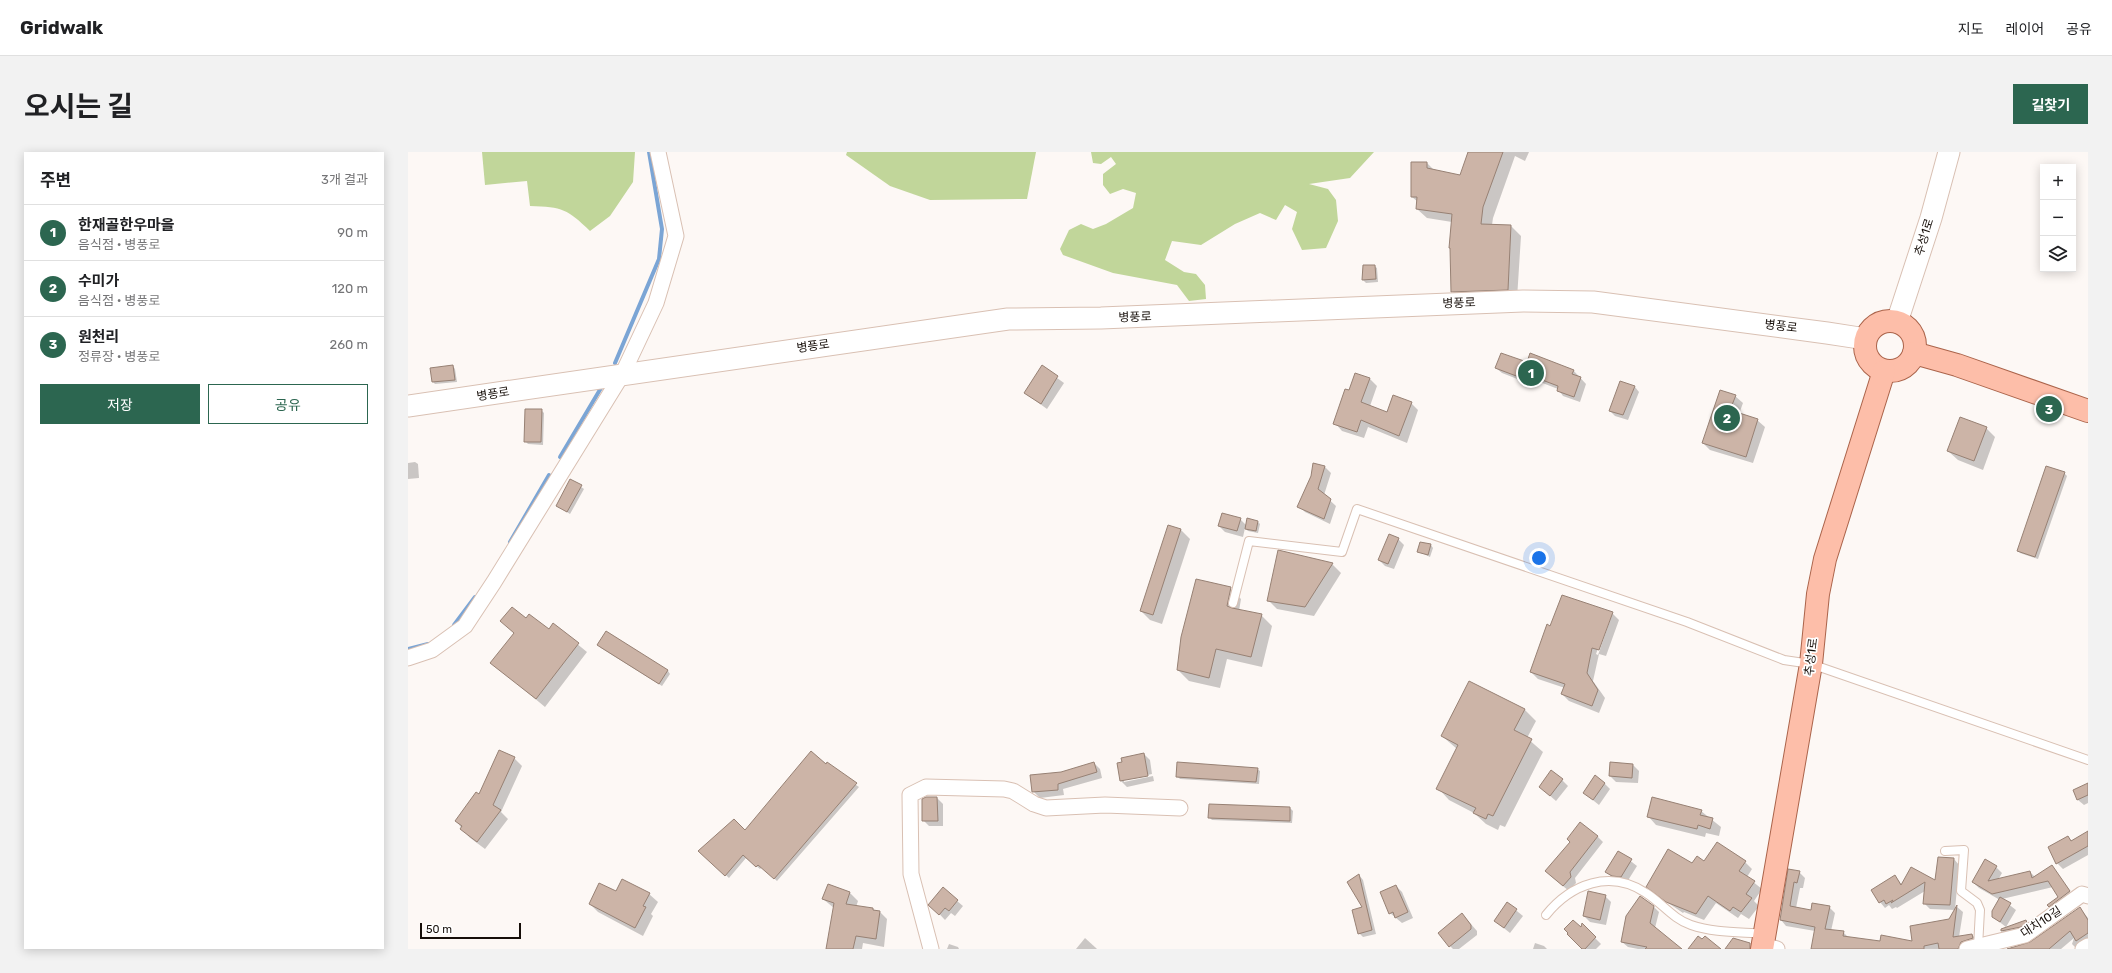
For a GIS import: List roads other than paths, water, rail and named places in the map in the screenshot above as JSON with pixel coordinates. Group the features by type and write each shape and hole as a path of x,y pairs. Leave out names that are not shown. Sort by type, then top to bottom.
{"main road":[{"name":"추성1로","path":"1897,322 1949,152"},
{"name":"병풍로","path":"408,406 623,373 1008,319 1101,318 1523,301 1593,302 1821,332 1866,340"},
{"path":"1886,321 1897,322 1909,329 1913,336 1914,353 1905,367 1898,371 1884,371 1874,367 1868,360 1865,353 1866,340 1871,329 1878,324 1886,321"},
{"path":"1914,353 1953,364 2088,411"},
{"name":"추성1로","path":"1767,944 1811,664 1818,594 1825,559 1884,371"}],"street":[{"path":"408,658 432,650 465,626 494,582 623,373 656,303 676,236 658,152"},
{"path":"931,949 911,874 910,795 916,791 926,786 1004,789 1013,791 1034,804 1046,808 1104,805 1180,808"},
{"name":"대치10길","path":"1972,948 2025,935 2082,894 2088,896"},
{"path":"2083,949 2088,946"}],"lane":[{"path":"1233,604 1249,541 1342,552 1357,509 1687,622 1784,660 1811,664 2088,760"},
{"path":"1945,851 1964,850 1961,891 1977,903 1980,910 1972,948"},
{"path":"1546,915 1573,890 1594,882 1616,882 1629,885 1647,893 1668,911 1690,925 1722,931 1767,944"}],"waterway":[{"path":"615,363 659,259 662,229 649,152"},
{"path":"560,457 601,388"},
{"path":"510,542 549,475"},
{"path":"454,625 475,597"},
{"path":"408,649 428,644"}],"place":[{"name":"한재골한우마을","path":"1531,373"},
{"name":"원천리","path":"2049,409"},
{"name":"수미가","path":"1727,418"}]}
